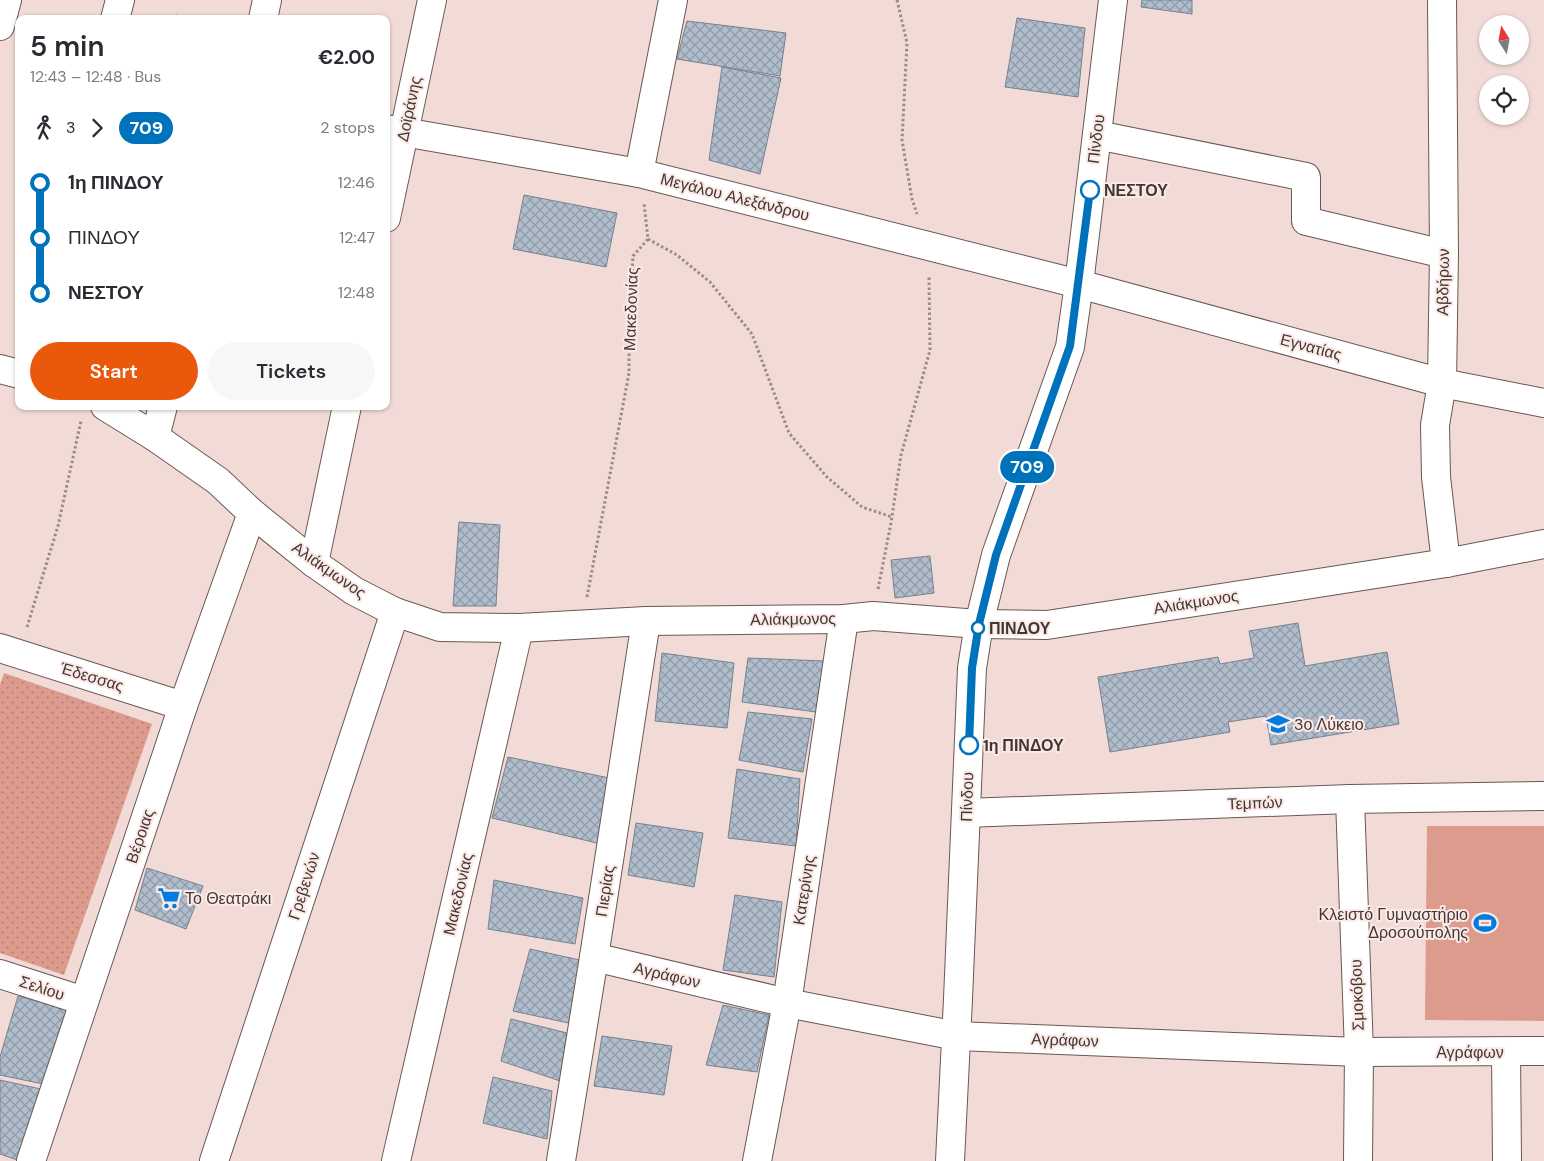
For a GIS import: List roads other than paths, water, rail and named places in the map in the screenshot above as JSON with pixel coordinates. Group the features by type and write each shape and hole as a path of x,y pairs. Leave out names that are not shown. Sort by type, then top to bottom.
{"street":[{"path":"0,26 7,0"},
{"path":"116,15 120,0"},
{"path":"264,15 267,0"},
{"name":"Δοϊράνης","path":"390,179 395,131 432,0"},
{"path":"639,173 673,0"},
{"name":"Πίνδου","path":"950,1161 972,668 979,624 996,555 1070,346 1113,0"},
{"name":"Αβδήρων","path":"1442,0 1444,254 1442,383 1435,425 1436,477 1446,563"},
{"path":"0,31 15,36"},
{"name":"Μεγάλου Αλεξάνδρου","path":"395,131 639,173 1079,284"},
{"path":"1097,135 1306,177 1306,221 1444,254"},
{"name":"Εγνατίας","path":"1079,284 1442,383 1544,403"},
{"path":"0,369 15,373"},
{"path":"155,437 162,410"},
{"path":"314,563 346,410"},
{"name":"Αλιάκμωνος","path":"94,411 155,437 218,481 252,513 314,563 354,591 395,612 440,627 519,628 646,621 844,619 873,616 979,624 1047,624 1446,563 1544,544"},
{"name":"Βέροιας","path":"31,1161 183,706 252,513"},
{"name":"Γρεβενών","path":"214,1161 395,612"},
{"name":"Κατερίνης","path":"756,1161 787,1003 844,619"},
{"name":"Πιερίας","path":"561,1161 646,621"},
{"name":"Μακεδονίας","path":"396,1161 519,628"},
{"name":"Έδεσσας","path":"9,651 183,706"},
{"name":"Τεμπών","path":"966,814 1350,799 1544,796"},
{"name":"Σμοκόβου","path":"1350,799 1359,1052 1358,1161"},
{"name":"Αγράφων","path":"594,957 787,1003 957,1036 1359,1052 1544,1051"},
{"name":"Σελίου","path":"0,974 84,1001"},
{"path":"1506,1052 1507,1161"}],"place":[{"name":"ΝΕΣΤΟΥ","path":"1090,190"},
{"name":"ΠΙΝΔΟΥ","path":"978,628"},
{"name":"3ο Λύκειο","path":"1278,724"},
{"name":"1η ΠΙΝΔΟΥ","path":"969,745"},
{"name":"Το Θεατράκι","path":"169,898"},
{"name":"Κλειστό Γυμναστήριο Δροσούπολης","path":"1485,923"}]}
